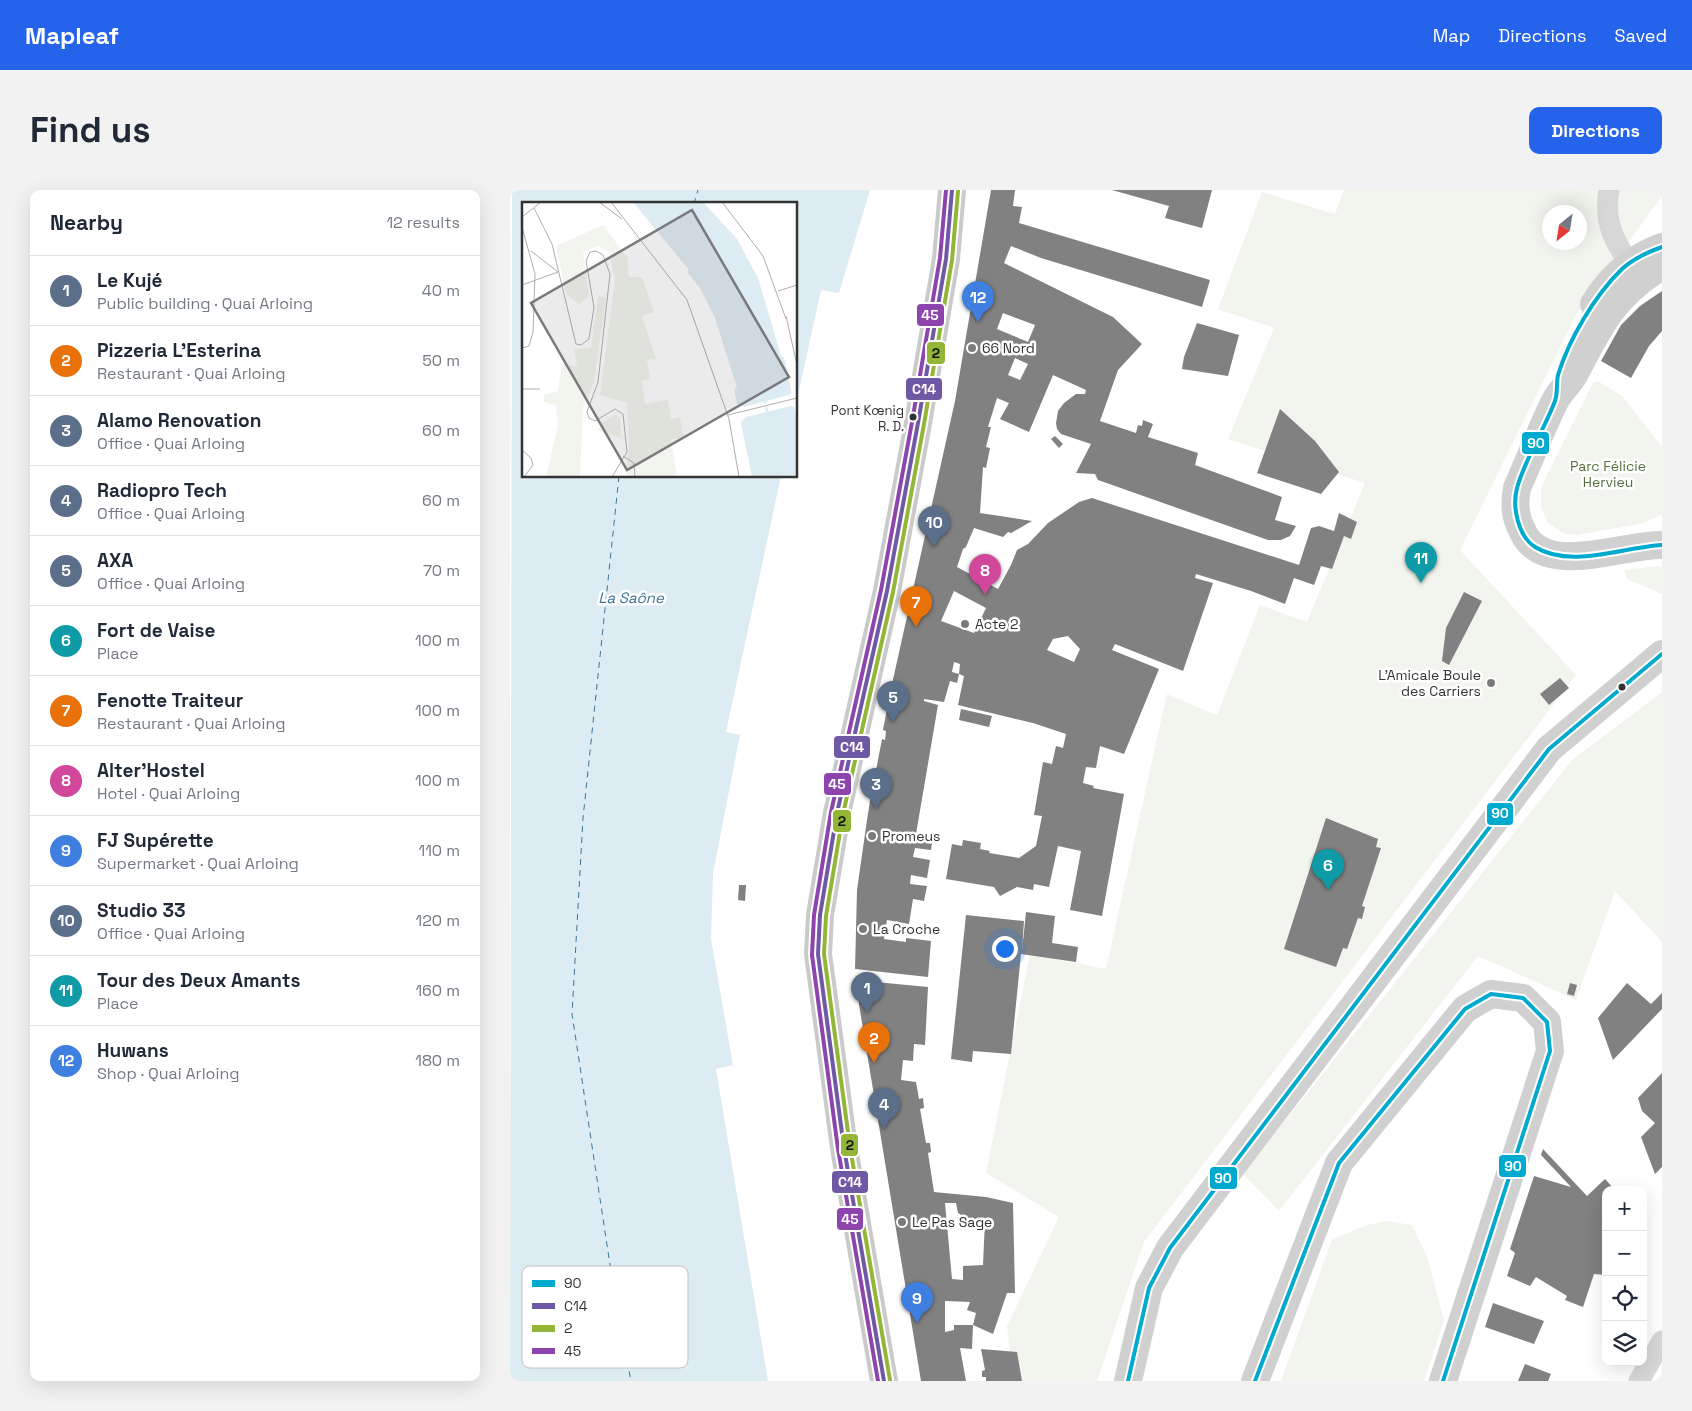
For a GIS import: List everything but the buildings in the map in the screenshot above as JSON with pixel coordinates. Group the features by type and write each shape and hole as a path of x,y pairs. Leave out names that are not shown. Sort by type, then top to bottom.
{"main road":[{"path":"884,1381 835,1082 818,954 820,915 837,813 887,591 918,423 946,259 952,190"}],"street":[{"path":"1609,190 1606,206 1610,230 1644,270"},
{"path":"1662,247 1644,270 1603,290 1580,325 1558,376 1556,399 1517,488 1515,503 1517,520 1527,541 1540,551 1559,556 1581,556 1647,545 1662,545"},
{"path":"1128,1381 1149,1288 1170,1248 1549,749 1662,654"},
{"path":"1255,1381 1339,1163 1465,1009 1491,994 1523,998 1547,1022 1550,1051 1443,1381"},
{"path":"1639,1381 1662,1341"}],"green space":[{"path":"1344,190 1662,190 1662,196 1577,313 1460,550 1576,675 1144,1242 1097,1381 1013,1381 1007,1326 1059,1217 986,1173 1030,954 1106,969 1167,694 1217,715 1260,605 1307,622 1365,483 1228,439 1274,328 1218,309 1262,192 1335,214"},
{"name":"Parc Félicie Hervieu","path":"1598,381 1623,397 1662,447 1662,514 1644,523 1577,535 1565,534 1548,523 1541,508 1541,487 1593,383"},
{"path":"1662,567 1662,594 1627,579 1624,570"},
{"path":"1662,692 1662,942 1615,891 1576,1000 1478,956 1279,1211 1243,1174 1572,760"},
{"path":"1387,1221 1412,1225 1427,1257 1444,1320 1424,1381 1281,1381 1332,1240 1366,1225"}],"water":[{"name":"La Saône","path":"512,190 870,190 839,293 821,290 798,395 798,202 522,202 522,478 781,478 726,732 740,735 713,873 711,939 733,1065 716,1069 768,1381 510,1381"}],"ferry route":[{"path":"695,202 698,190"},
{"path":"610,1266 572,1014 583,818 619,478"},
{"path":"629,1368 631,1381"}],"transit line":[{"name":"45","path":"878,1381 838,1149 812,955 814,915 831,812 881,590 912,422 940,258 946,190"},
{"name":"C14","path":"884,1381 844,1148 818,954 820,915 837,813 887,591 918,423 946,259 952,190"},
{"name":"2","path":"890,1380 850,1147 824,954 826,916 843,814 893,592 924,424 952,260 958,191"},
{"name":"90","path":"1662,247 1641,256 1622,269 1602,291 1584,318 1563,361 1558,375 1555,401 1520,477 1515,504 1524,536 1535,547 1549,553 1581,557 1662,545"},
{"name":"90","path":"1128,1381 1149,1288 1170,1248 1549,749 1662,654"},
{"name":"90","path":"1255,1381 1339,1163 1465,1009 1491,994 1523,998 1547,1022 1550,1051 1443,1381"}],"place":[{"name":"Huwans","path":"978,322"},
{"name":"66 Nord","path":"972,348"},
{"name":"Pont Kœnig R. D.","path":"913,417"},
{"name":"Studio 33","path":"934,547"},
{"name":"Tour des Deux Amants","path":"1421,583"},
{"name":"Alter'Hostel","path":"985,595"},
{"name":"Acte 2","path":"965,624"},
{"name":"Fenotte Traiteur","path":"916,627"},
{"name":"L'Amicale Boule des Carriers","path":"1491,683"},
{"name":"AXA","path":"893,722"},
{"name":"Alamo Renovation","path":"876,809"},
{"name":"Promeus","path":"872,836"},
{"name":"Fort de Vaise","path":"1328,890"},
{"name":"La Croche","path":"863,929"},
{"name":"Le Kujé","path":"867,1013"},
{"name":"Pizzeria L'Esterina","path":"874,1063"},
{"name":"Radiopro Tech","path":"884,1129"},
{"name":"Le Pas Sage","path":"902,1222"},
{"name":"FJ Supérette","path":"917,1323"}]}
